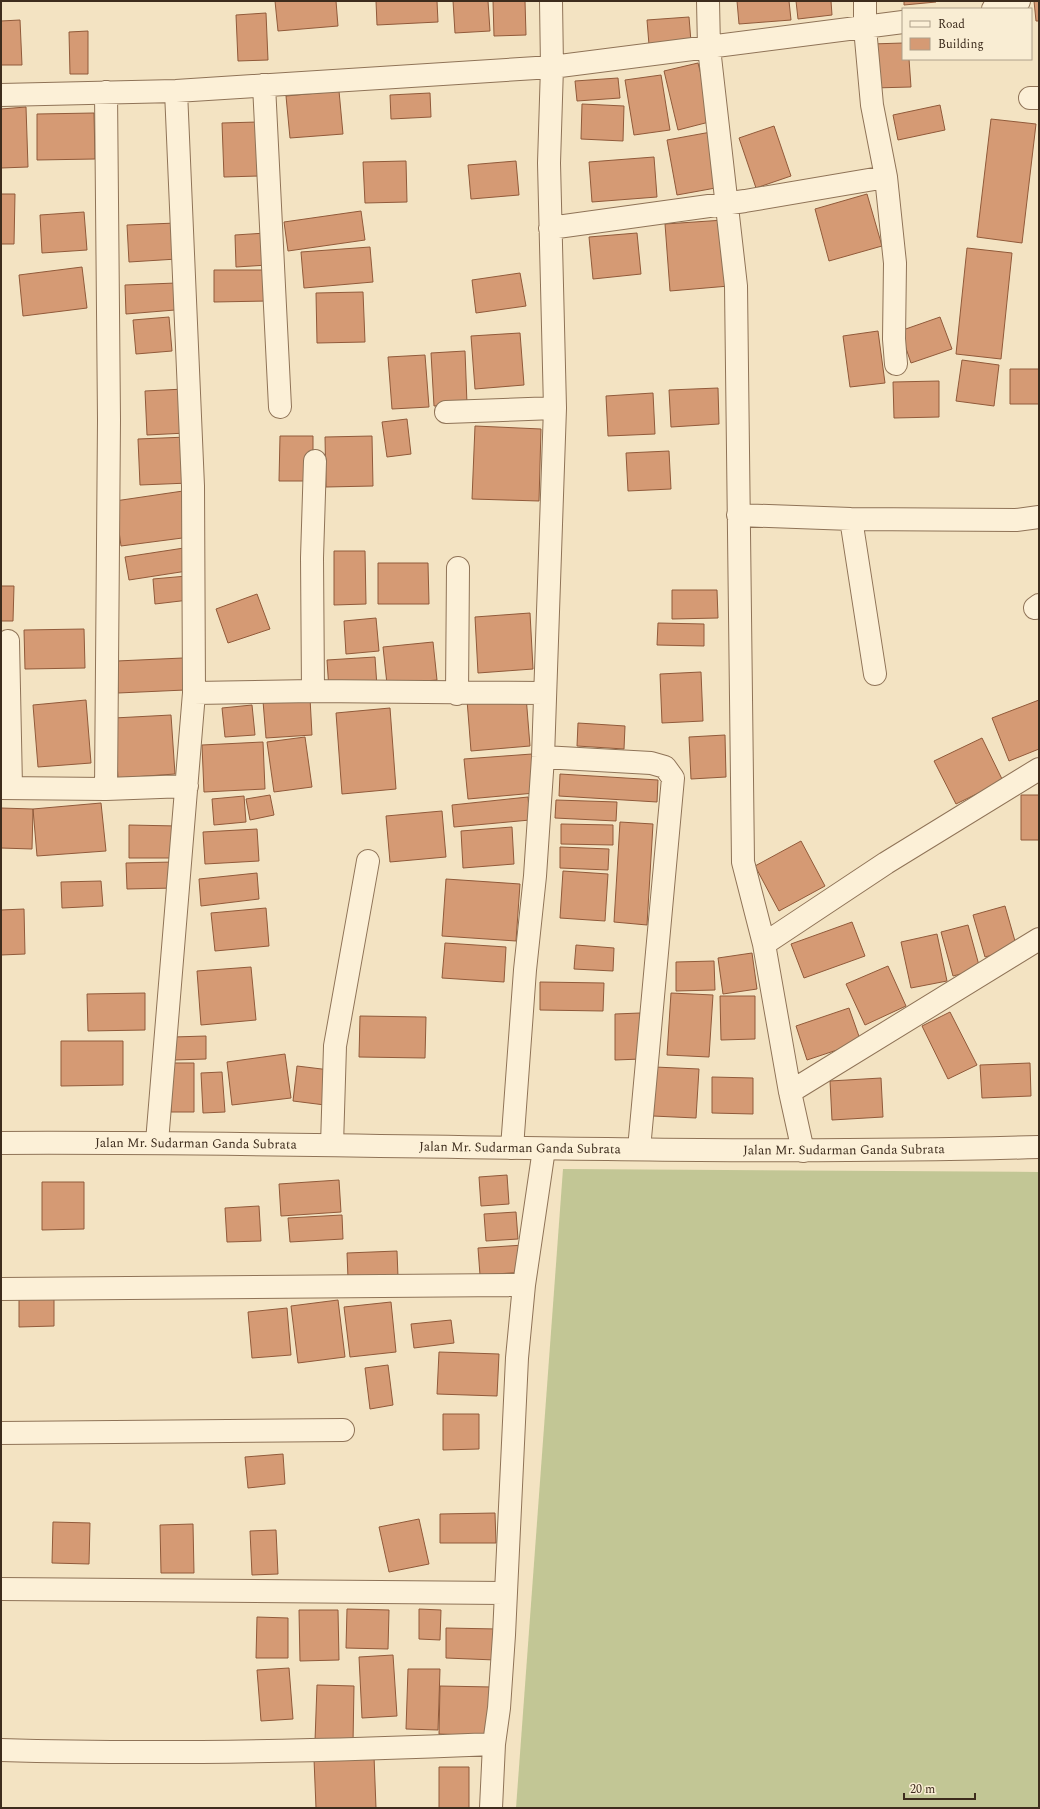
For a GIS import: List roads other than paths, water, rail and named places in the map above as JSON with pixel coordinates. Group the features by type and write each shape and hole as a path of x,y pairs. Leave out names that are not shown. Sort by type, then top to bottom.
{"street":[{"path":"512,1148 525,970 535,876 543,757 555,408 549,163 552,67 551,1"},
{"path":"708,1 709,48 736,286 743,862 764,944 790,1092 804,1151"},
{"path":"865,1 865,28 872,105 886,178 895,263 894,339 896,364"},
{"path":"1000,8 1013,6 1019,1"},
{"path":"1,95 176,91 552,67 902,22"},
{"path":"264,85 280,406"},
{"path":"158,1142 194,693 193,486 176,91"},
{"path":"106,92 109,420 106,789"},
{"path":"550,228 663,214 886,178"},
{"path":"446,412 555,408"},
{"path":"313,691 312,558 315,461"},
{"path":"738,515 851,519 1016,520 1039,517"},
{"path":"851,519 875,674"},
{"path":"457,694 458,568"},
{"path":"8,641 6,787 106,789 186,786"},
{"path":"194,693 313,691 457,694 545,693"},
{"path":"543,757 651,763 666,767 673,778 639,1149"},
{"path":"764,944 886,863 1039,769"},
{"path":"332,1145 335,1046 368,861"},
{"path":"790,1092 1039,940"},
{"name":"Jalan Mr. Sudarman Ganda Subrata","path":"1,1143 158,1142 544,1149 804,1151 1039,1147"},
{"path":"491,1808 494,1744 499,1708 517,1358 524,1285 544,1149"},
{"path":"1,1289 524,1285"},
{"path":"1,1433 343,1430"},
{"path":"1,1589 505,1593"},
{"path":"1,1750 64,1752 279,1751 494,1744"}]}
